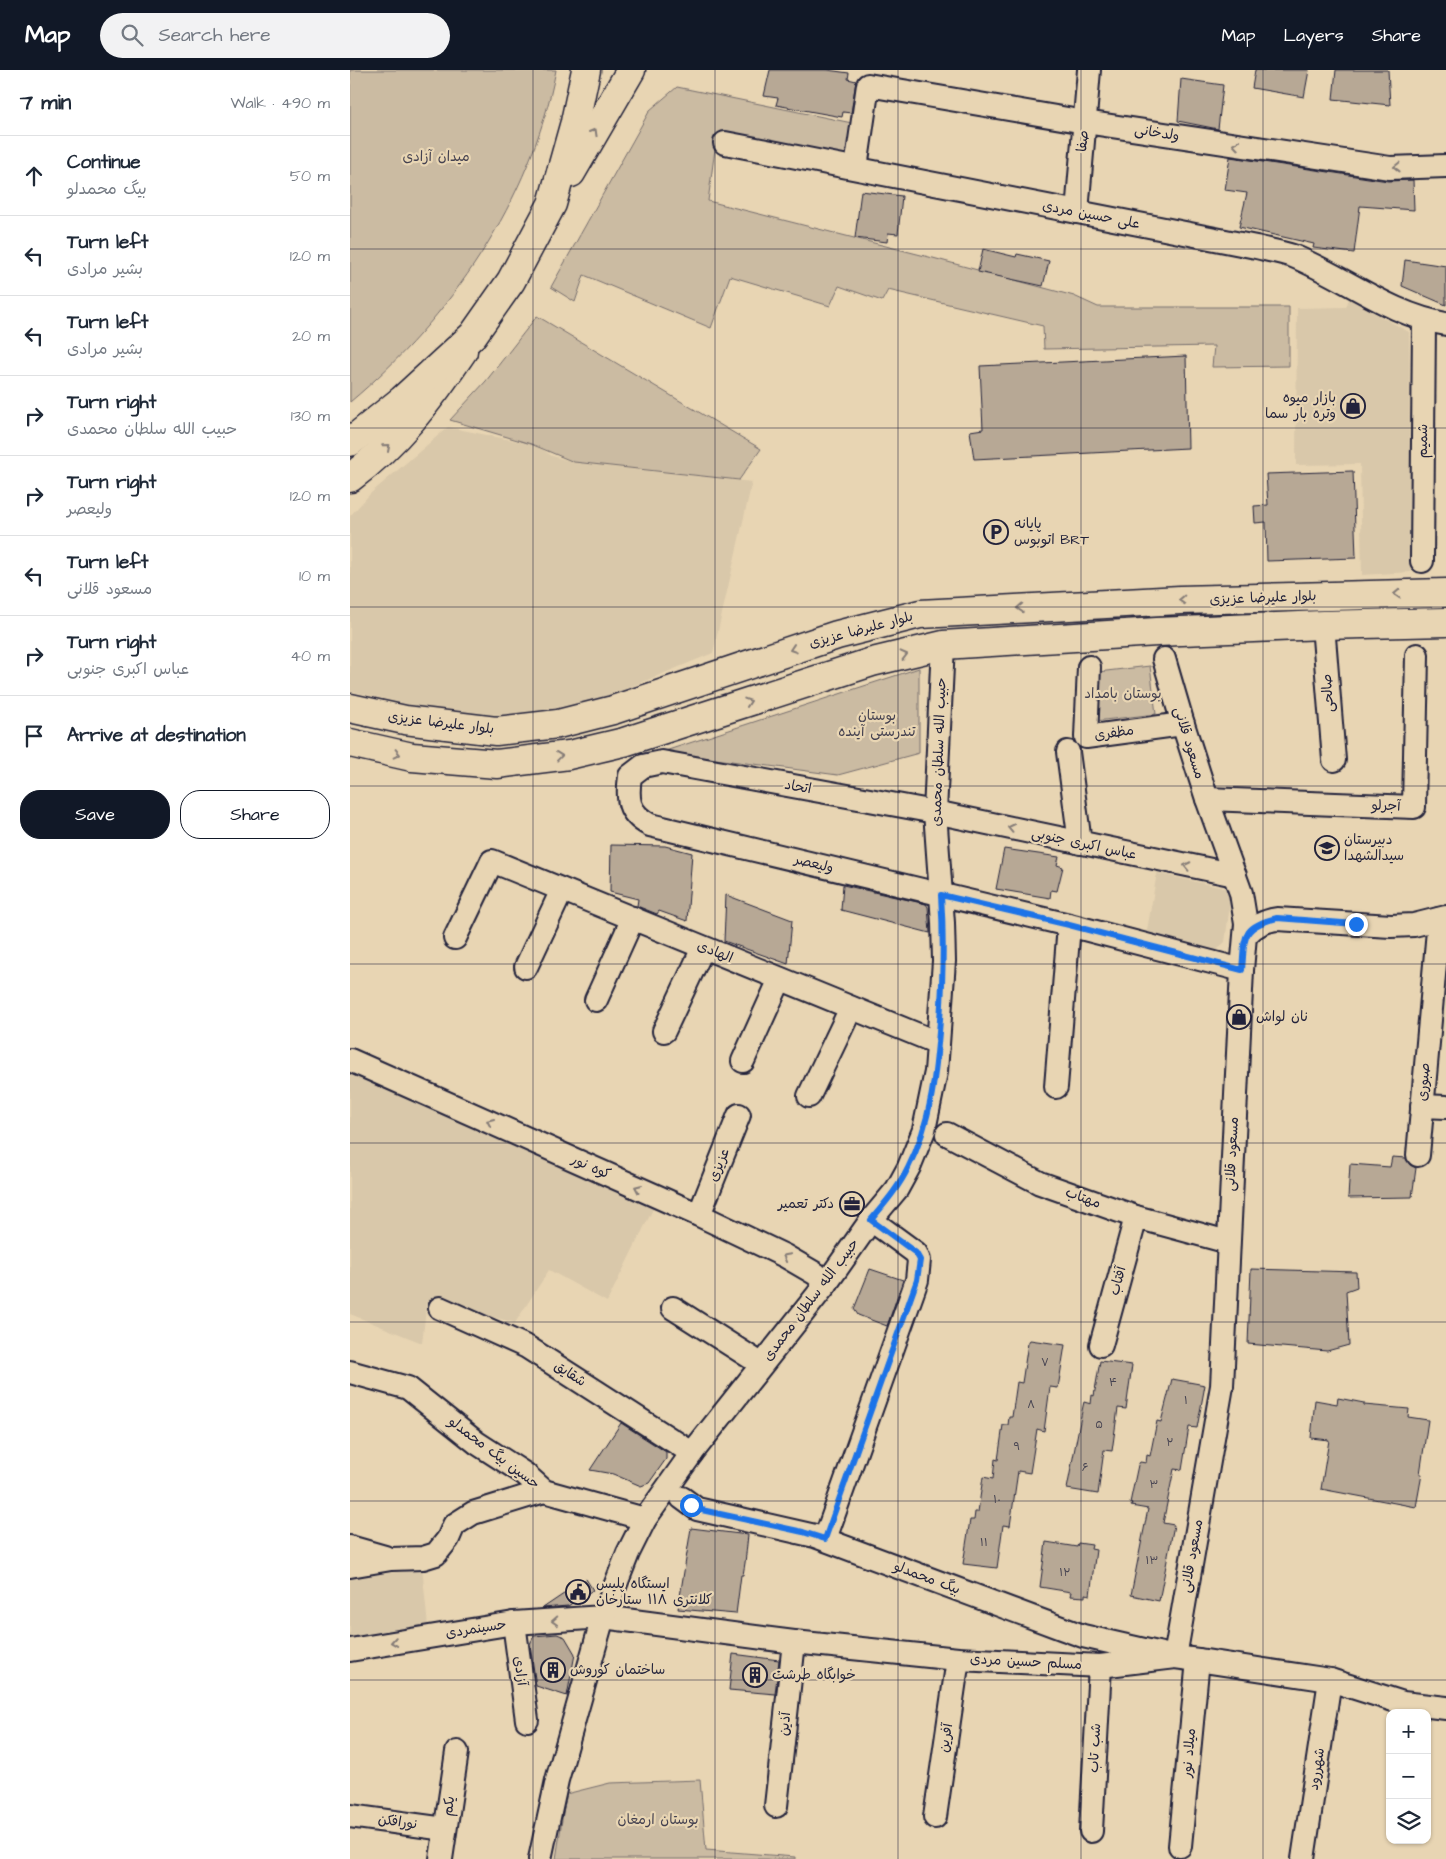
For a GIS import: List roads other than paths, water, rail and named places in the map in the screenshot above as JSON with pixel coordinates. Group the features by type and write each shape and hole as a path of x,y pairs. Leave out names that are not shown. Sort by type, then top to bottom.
{"main road":[{"path":"552,204 575,122 586,70"},
{"path":"351,478 394,441 420,412 445,378 511,281 552,204 631,70"},
{"path":"350,442 402,400 473,335"},
{"name":"بلوار علیرضا عزیزی","path":"350,708 405,720 496,731 558,724 613,710 837,635 897,618 941,612 1180,600 1446,593"},
{"path":"941,612 943,645"},
{"name":"بلوار علیرضا عزیزی","path":"350,742 412,757 497,764 569,755 599,749 872,662 943,645 1080,636 1324,625 1446,622"},
{"path":"704,679 713,714"}],"street":[{"name":"صفا","path":"1077,212 1090,70"},
{"name":"ولدخانی","path":"856,168 868,85 1085,122 1390,168 1446,166"},
{"name":"علی حسین مردی","path":"725,142 1256,247 1292,256 1396,308 1435,322"},
{"name":"شمیم","path":"1422,561 1435,322"},
{"name":"صالحی","path":"1324,625 1334,760"},
{"name":"حبیب الله سلطان محمدی","path":"540,1859 557,1780 603,1617 628,1553 646,1519 692,1453 826,1284 871,1220 896,1189 909,1168 924,1130 936,1072 944,961 935,812 943,645"},
{"name":"آجرلو","path":"1207,799 1414,807 1417,655"},
{"name":"مسعود قلانی","path":"1164,659 1207,799 1244,903 1246,935 1242,970 1222,1386 1175,1658"},
{"name":"مظفری","path":"1089,667 1086,737 1183,724"},
{"path":"1068,752 1080,843"},
{"name":"اتحاد","path":"662,762 935,812"},
{"name":"ولیعصر","path":"662,762 643,766 630,776 628,802 640,820 650,825 1069,925 1242,970"},
{"name":"عباس اکبری جنوبی","path":"935,812 1234,875"},
{"name":"الهادی","path":"455,938 492,861 938,1043"},
{"path":"526,967 562,890"},
{"path":"596,1000 633,918"},
{"path":"1246,935 1252,928 1264,921 1277,918 1391,926 1414,925 1442,918"},
{"name":"صبوری","path":"1418,1155 1442,918"},
{"path":"1056,1087 1069,925"},
{"path":"664,1031 703,948"},
{"path":"743,1061 780,979"},
{"path":"809,1096 851,1008"},
{"name":"کوه نور","path":"350,1060 699,1215 784,1256 816,1274 826,1284"},
{"path":"1422,1106 1446,1107"},
{"name":"عزیزی","path":"699,1215 739,1115"},
{"name":"مهتاب","path":"947,1134 1040,1183 1136,1217 1228,1242"},
{"name":"آفتاب","path":"1101,1344 1136,1217"},
{"path":"825,1539 918,1274 920,1260 916,1253 871,1220"},
{"name":"شقایق","path":"440,1308 527,1347 692,1453"},
{"path":"673,1308 761,1364"},
{"name":"حسین بیگ محمدلو","path":"350,1372 408,1388 544,1490 646,1519"},
{"path":"350,1566 391,1559 423,1558 436,1554 448,1539 454,1526 473,1513 544,1490"},
{"name":"بیگ محمدلو","path":"682,1498 697,1509 803,1532 825,1539 1068,1631 1175,1658"},
{"path":"350,1547 391,1559"},
{"name":"مسلم حسین مردی","path":"603,1617 794,1642 958,1659 1100,1666 1175,1658 1198,1660 1330,1680 1403,1703 1446,1708"},
{"name":"حسینمردی","path":"350,1650 514,1623 603,1617"},
{"name":"آزادی","path":"514,1623 527,1720"},
{"name":"آذین","path":"776,1806 794,1642"},
{"name":"آفرین","path":"934,1817 958,1659"},
{"name":"میلاد نور","path":"1180,1846 1198,1660"},
{"name":"شب تاب","path":"1091,1831 1100,1666"},
{"name":"شهررود","path":"1303,1859 1330,1680"},
{"name":"یکم","path":"441,1859 457,1752"},
{"name":"نورافکن","path":"350,1816 445,1829"}],"place":[{"name":"بازار میوه وتره بار سما","path":"1353,406"},
{"name":"پایانه اتوبوس BRT","path":"996,532"},
{"name":"دبيرستان سیدالشهدا","path":"1327,848"},
{"name":"نان لواش","path":"1239,1017"},
{"name":"دکتر تعمیر","path":"852,1204"},
{"name":"ایستگاه پلیس کلانتری ۱۱۸ ستارخان","path":"578,1592"},
{"name":"ساختمان کوروش","path":"553,1670"},
{"name":"خوابگاه طرشت","path":"755,1675"}],"park label":[{"name":"میدان آزادی","path":"436,157"},
{"name":"بوستان بامداد","path":"1123,694"},
{"name":"بوستان تندرستی آینده","path":"877,724"},
{"name":"بوستان ارمغان","path":"658,1820"}]}
